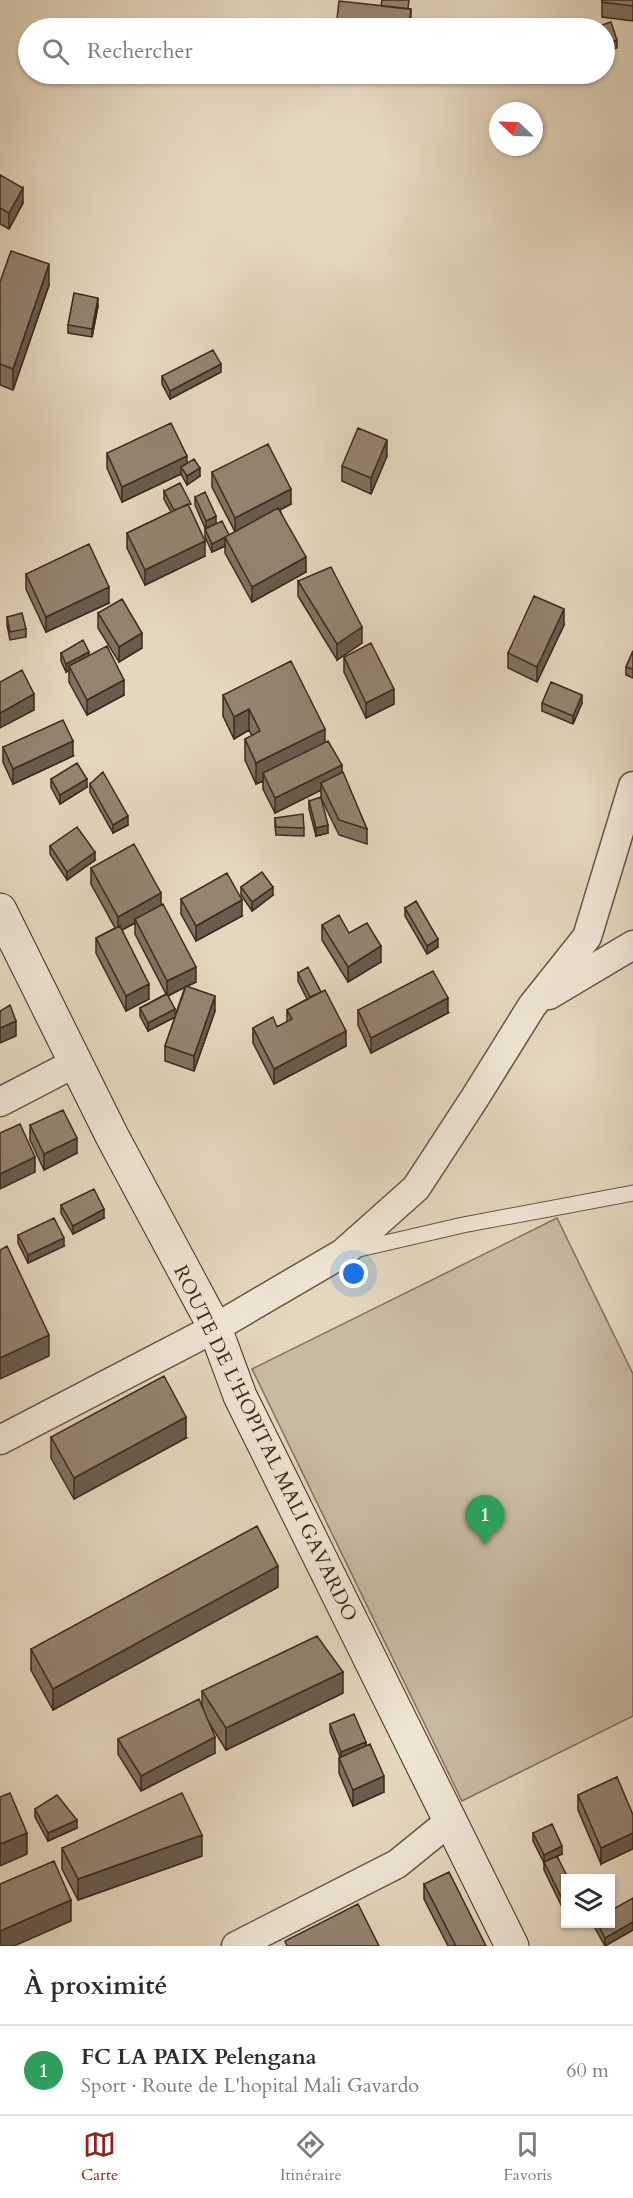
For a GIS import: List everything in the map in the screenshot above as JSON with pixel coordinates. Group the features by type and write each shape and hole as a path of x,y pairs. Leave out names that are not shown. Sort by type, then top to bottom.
{"main road":[{"name":"ROUTE DE L'HOPITAL MALI GAVARDO","path":"0,910 112,1136 215,1328 240,1396 512,1946"}],"street":[{"path":"0,1440 215,1328 343,1253 416,1188 532,1005 587,938 633,786"},
{"path":"532,1005 633,945"},
{"path":"0,1102 75,1063"},
{"path":"236,1946 396,1864 450,1821"}],"lane":[{"path":"343,1253 463,1225 633,1193"}],"shaded area":[{"path":"557,1218 633,1374 633,1716 462,1801 252,1369"}],"building":[{"path":"382,0 409,0 408,9 381,6"},
{"path":"602,0 633,0 633,6 602,2"},
{"path":"339,1 411,9 410,18 337,18"},
{"path":"0,175 23,188 9,213 0,208"},
{"path":"11,251 49,264 13,369 0,364 0,282"},
{"path":"74,293 98,298 92,329 68,325"},
{"path":"213,350 221,364 170,391 162,376"},
{"path":"171,423 187,456 122,487 107,453"},
{"path":"358,428 387,440 371,478 342,466"},
{"path":"268,444 291,489 235,518 212,472"},
{"path":"194,459 200,468 187,476 181,467"},
{"path":"180,483 191,504 174,510 164,491"},
{"path":"205,492 216,516 206,521 195,497"},
{"path":"188,504 205,541 145,570 127,533"},
{"path":"278,508 306,557 252,587 225,537"},
{"path":"222,521 229,535 212,544 205,529"},
{"path":"89,544 109,587 46,617 26,574"},
{"path":"331,567 362,627 337,644 298,581"},
{"path":"534,596 564,609 537,667 508,653"},
{"path":"122,599 142,633 119,647 98,613"},
{"path":"22,613 26,629 10,632 7,617"},
{"path":"83,640 89,652 66,664 61,653"},
{"path":"371,643 394,689 366,703 344,657"},
{"path":"107,646 124,680 87,700 69,666"},
{"path":"633,651 633,669 626,667"},
{"path":"291,661 325,729 256,763 245,739 260,731 249,709 234,717 223,695"},
{"path":"22,670 34,694 0,713 0,682"},
{"path":"551,682 582,695 573,716 542,703"},
{"path":"63,720 73,741 13,769 3,747"},
{"path":"328,741 342,765 275,798 263,773"},
{"path":"77,763 87,779 60,795 51,779"},
{"path":"103,772 128,816 113,825 90,784"},
{"path":"343,772 367,829 339,820 321,783"},
{"path":"321,797 328,825 316,828 309,801"},
{"path":"303,814 304,828 276,827 275,818"},
{"path":"77,827 95,852 67,872 50,846"},
{"path":"134,844 161,893 118,917 91,868"},
{"path":"262,872 273,887 252,902 241,887"},
{"path":"227,873 242,900 196,926 181,899"},
{"path":"416,901 438,939 427,946 405,908"},
{"path":"163,904 196,967 167,981 135,919"},
{"path":"339,915 349,933 367,923 381,946 348,967 322,925"},
{"path":"120,926 149,984 126,996 96,938"},
{"path":"308,967 321,992 310,997 298,973"},
{"path":"433,971 448,998 371,1038 358,1010"},
{"path":"186,986 215,996 194,1056 165,1046"},
{"path":"325,990 346,1031 274,1069 253,1028 273,1017 277,1027 292,1019 287,1010"},
{"path":"167,994 175,1009 148,1023 140,1008"},
{"path":"10,1005 16,1021 0,1028 0,1011"},
{"path":"63,1110 77,1138 44,1154 30,1125"},
{"path":"20,1124 35,1157 0,1174 0,1133"},
{"path":"94,1189 104,1209 73,1226 61,1205"},
{"path":"54,1218 64,1238 28,1255 18,1235"},
{"path":"7,1246 49,1335 0,1358 0,1250"},
{"path":"164,1376 186,1417 74,1478 51,1437"},
{"path":"257,1526 278,1566 53,1689 31,1649"},
{"path":"317,1636 343,1672 226,1728 202,1691"},
{"path":"199,1699 215,1737 141,1776 118,1739"},
{"path":"354,1714 366,1742 341,1752 330,1724"},
{"path":"370,1744 384,1776 353,1790 339,1758"},
{"path":"617,1777 633,1815 633,1833 601,1848 578,1795"},
{"path":"10,1793 27,1833 0,1844 0,1797"},
{"path":"182,1793 202,1835 78,1879 62,1848"},
{"path":"57,1795 77,1820 48,1833 35,1809"},
{"path":"552,1824 562,1846 544,1855 533,1833"},
{"path":"557,1856 566,1874 561,1874 561,1897 544,1862"},
{"path":"54,1861 71,1900 0,1931 0,1884"},
{"path":"449,1872 486,1946 456,1946 424,1884"},
{"path":"633,1898 633,1922 605,1938 600,1928 615,1928 615,1908"},
{"path":"358,1904 379,1946 287,1946 285,1941"}],"place":[{"name":"FC LA PAIX Pelengana","path":"485,1545"}]}
